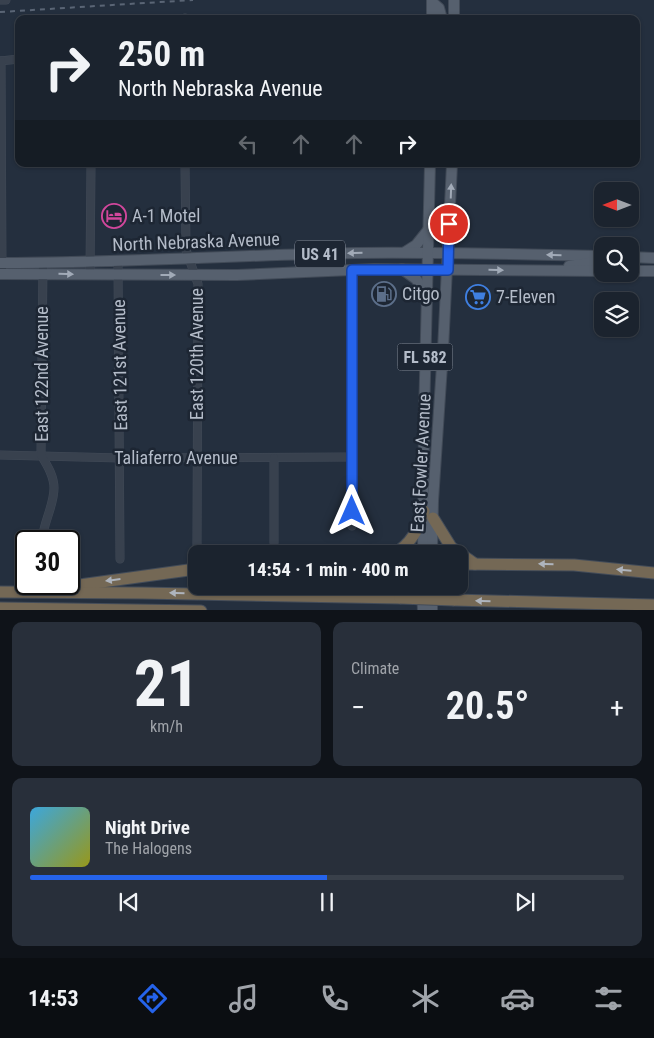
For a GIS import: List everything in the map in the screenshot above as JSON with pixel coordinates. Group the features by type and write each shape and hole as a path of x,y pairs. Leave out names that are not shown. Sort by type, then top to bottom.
{"highway":[{"path":"407,545 429,515 451,547 475,564"},
{"path":"468,564 574,565 654,573"},
{"path":"80,585 188,570"},
{"path":"0,592 15,592"},
{"path":"80,592 654,605"},
{"path":"0,608 201,610"},
{"path":"29,608 42,610"}],"main road":[{"path":"454,0 454,15"},
{"path":"432,1 432,15"},
{"path":"432,1 439,8 441,15"},
{"name":"East Fowler Avenue","path":"430,167 424,420 431,545"},
{"name":"East Fowler Avenue","path":"424,545 429,515 448,270 452,167"},
{"path":"404,253 416,245 428,229"},
{"name":"North Nebraska Avenue","path":"1,262 118,262 355,253 594,256"},
{"path":"639,257 654,258"},
{"path":"564,271 571,265 594,262"},
{"path":"401,269 416,279 427,295"},
{"name":"North Nebraska Avenue","path":"1,274 195,275 401,269 594,271"},
{"path":"639,271 654,271"},
{"path":"422,595 423,610"},
{"path":"432,595 432,610"}],"street":[{"path":"0,0 6,0"},
{"path":"1,274 1,61 15,59"},
{"path":"90,275 91,167"},
{"name":"East 120th Avenue","path":"186,167 186,250 198,284 197,545"},
{"name":"East 122nd Avenue","path":"43,262 41,455 50,470 54,487 51,507 43,530"},
{"name":"East 121st Avenue","path":"118,262 121,458 120,559"},
{"path":"352,270 352,526"},
{"name":"Taliaferro Avenue","path":"0,455 121,458 352,457"},
{"path":"274,458 274,543"}],"railway":[{"path":"0,12 193,0"}],"place":[{"name":"A-1 Motel","path":"114,216"},
{"name":"Citgo","path":"384,294"},
{"name":"7-Eleven","path":"478,297"}],"route":[{"path":"352,511 352,270 448,270 449,224"}]}
